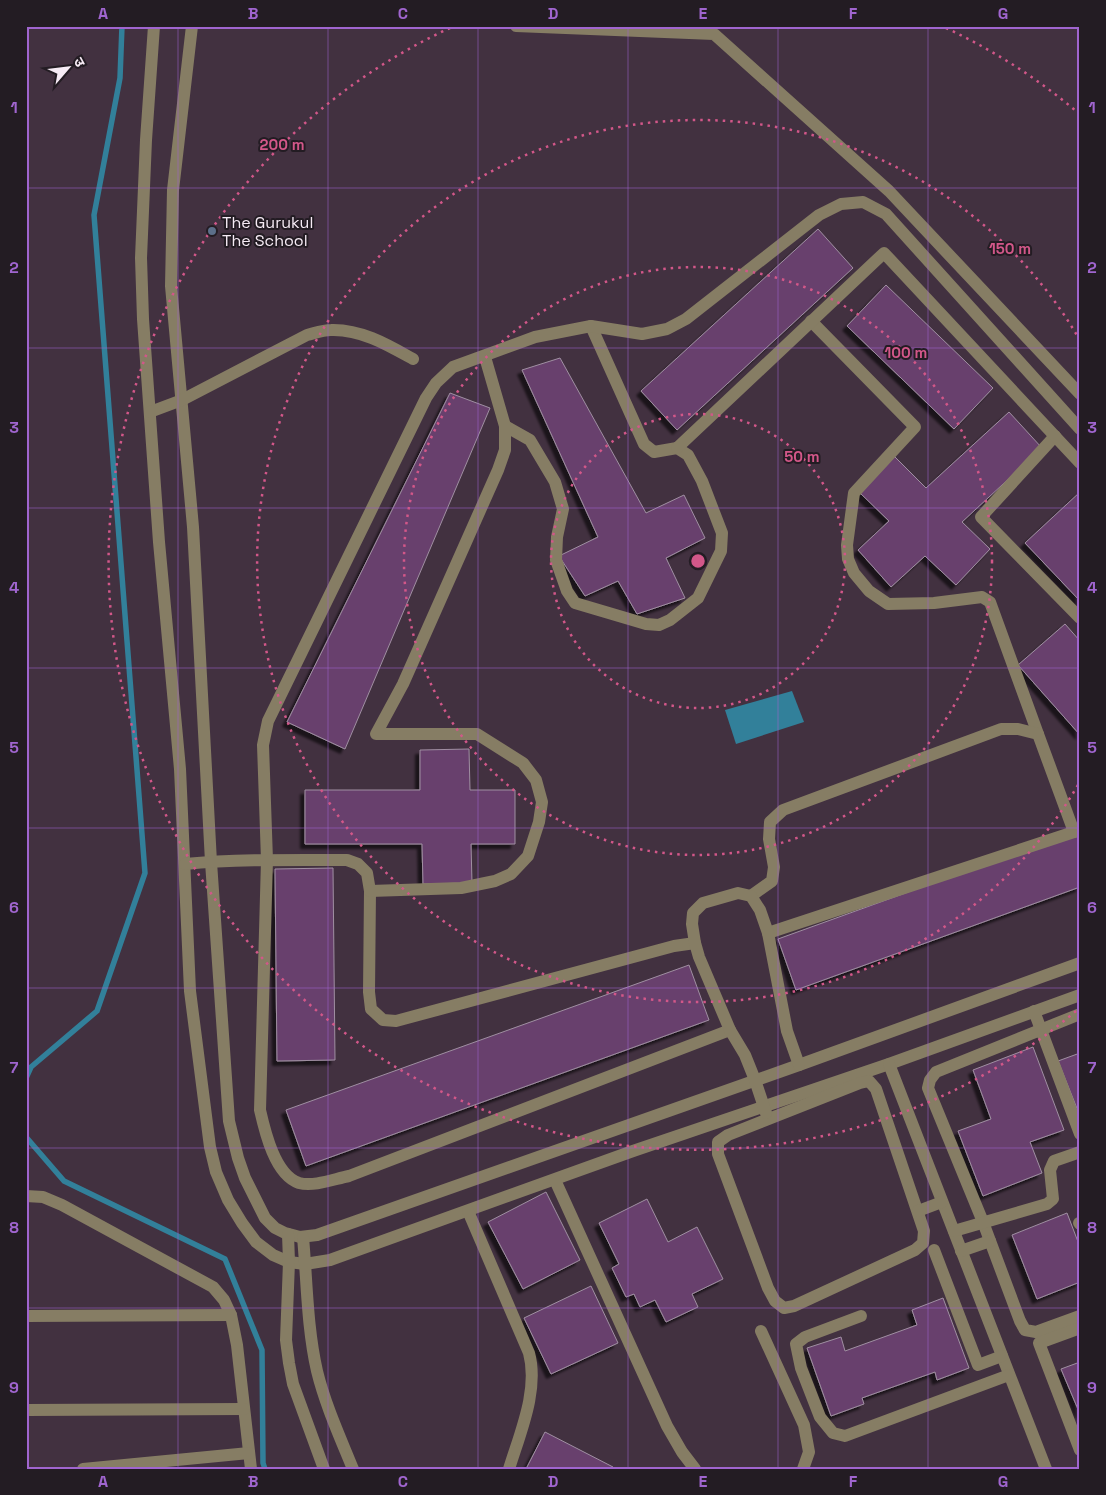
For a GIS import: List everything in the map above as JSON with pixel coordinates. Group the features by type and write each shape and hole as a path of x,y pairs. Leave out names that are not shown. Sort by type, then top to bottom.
{"street":[{"path":"154,26 146,140 141,258 143,319 159,542 180,769 190,991 210,1147 216,1172 228,1200 256,1242 273,1255 289,1262 305,1264 330,1260 1080,995"},
{"path":"192,26 173,190 171,286 193,526 211,862 229,1121 245,1178 266,1218 275,1228 288,1234 303,1237 317,1235 799,1065 1080,963"},
{"path":"516,26 714,34 889,190 1080,394"},
{"path":"730,1030 349,1176 312,1184 300,1183 287,1176 278,1162 269,1143 260,1110 267,860 264,745 268,721 426,398 436,382 453,367 485,357 535,337 590,326 642,334 667,329 686,319 819,215 840,204 863,202 886,214 1080,429"},
{"path":"590,326 644,444 654,452 677,448 884,253 1080,463"},
{"path":"768,933 1077,831 1038,734 990,602 982,597 934,603 888,604 869,591 854,573 848,559 847,546 854,493 915,426 811,321"},
{"path":"150,412 182,400 307,335 330,330 352,332 377,340 413,359"},
{"path":"370,891 461,888 495,881 511,874 528,856 540,822 542,802 536,780 523,763 478,734 376,734 403,684 498,470 505,450 505,426 485,357"},
{"path":"505,426 530,440 554,482 563,509 557,537 556,560 567,591 575,603 646,624 659,625 670,620 698,598 721,551 722,533 702,481 688,456 677,448"},
{"path":"1055,436 981,517 1080,618"},
{"path":"751,896 772,881 774,867 769,839 770,822 783,810 1002,728 1018,729 1038,734"},
{"path":"184,864 267,860 347,860 358,864 366,873 370,891 369,992 371,1009 383,1020 396,1021 664,949 695,943"},
{"path":"768,1119 755,1080 730,1030 699,957 692,924 694,913 703,903 738,893 751,896 760,910 768,933 787,1031 799,1065"},
{"path":"1034,1011 1080,1134"},
{"path":"1080,1014 948,1066 936,1072 930,1080 928,1088 1025,1330 1036,1332 1080,1316"},
{"path":"889,1064 1046,1469"},
{"path":"869,1082 876,1089 924,1230 922,1243 915,1250 794,1306 784,1308 775,1301 768,1288 718,1154 718,1142 728,1135 768,1119 860,1083 869,1082"},
{"path":"954,1231 1047,1204 1053,1200 1050,1170 1054,1161 1080,1152"},
{"path":"554,1180 667,1426 682,1452 695,1469"},
{"path":"26,1196 43,1197 62,1205 213,1287 224,1300 231,1315 237,1345 251,1469"},
{"path":"918,1212 942,1202"},
{"path":"468,1211 532,1364 533,1377 530,1399 509,1469"},
{"path":"288,1234 289,1262 286,1340 289,1363 293,1384 324,1469"},
{"path":"303,1237 313,1349 318,1373 353,1469"},
{"path":"962,1251 990,1241"},
{"path":"934,1250 978,1365 983,1385"},
{"path":"26,1316 231,1315"},
{"path":"861,1316 805,1337 796,1344 801,1368 820,1417 833,1433 845,1436 1010,1375"},
{"path":"1080,1328 1039,1343 1080,1450"},
{"path":"761,1331 804,1425 809,1452 803,1469"},
{"path":"978,1365 1002,1356"},
{"path":"26,1410 244,1410"},
{"path":"83,1469 249,1452"}],"water":[{"path":"792,691 804,722 736,744 725,710"}],"building":[{"path":"818,229 853,268 677,430 641,391"},
{"path":"886,285 993,388 954,429 847,326"},
{"path":"560,358 646,513 684,495 705,538 666,558 685,598 637,614 618,581 585,596 559,556 598,537 522,370"},
{"path":"450,393 490,408 345,749 287,722"},
{"path":"1009,412 1042,448 962,522 990,549 956,585 925,556 891,587 858,550 889,521 858,491 893,455 926,488"},
{"path":"1080,492 1080,601 1025,543"},
{"path":"1065,624 1080,641 1080,735 1018,665"},
{"path":"469,749 470,790 515,790 515,844 471,844 472,883 423,884 422,844 305,844 305,790 420,790 420,750"},
{"path":"1080,830 1080,887 796,990 778,939"},
{"path":"333,868 335,1060 277,1061 275,869"},
{"path":"689,965 709,1020 306,1166 286,1110"},
{"path":"1033,1047 1064,1130 1030,1142 1042,1173 983,1196 958,1131 991,1119 973,1070"},
{"path":"1080,1053 1080,1116 1058,1061"},
{"path":"546,1192 580,1260 523,1289 488,1222"},
{"path":"647,1199 668,1242 697,1227 723,1279 692,1294 698,1307 666,1322 655,1300 640,1307 634,1294 626,1297 612,1268 619,1264 599,1223"},
{"path":"1067,1213 1080,1247 1080,1282 1037,1299 1012,1235"},
{"path":"591,1286 618,1343 551,1374 524,1318"},
{"path":"943,1298 969,1368 937,1380 935,1372 862,1398 864,1404 831,1416 807,1348 841,1337 845,1351 917,1325 912,1310"},
{"path":"1080,1362 1080,1414 1061,1369"},
{"path":"545,1432 613,1467 612,1469 526,1469"}],"waterway":[{"path":"26,1078 31,1067 97,1011 145,873 94,215 120,78 122,26"},
{"path":"26,1137 64,1181 225,1259 262,1350 263,1463 265,1469"}],"place":[{"name":"The Gurukul The School","path":"212,231"}]}
